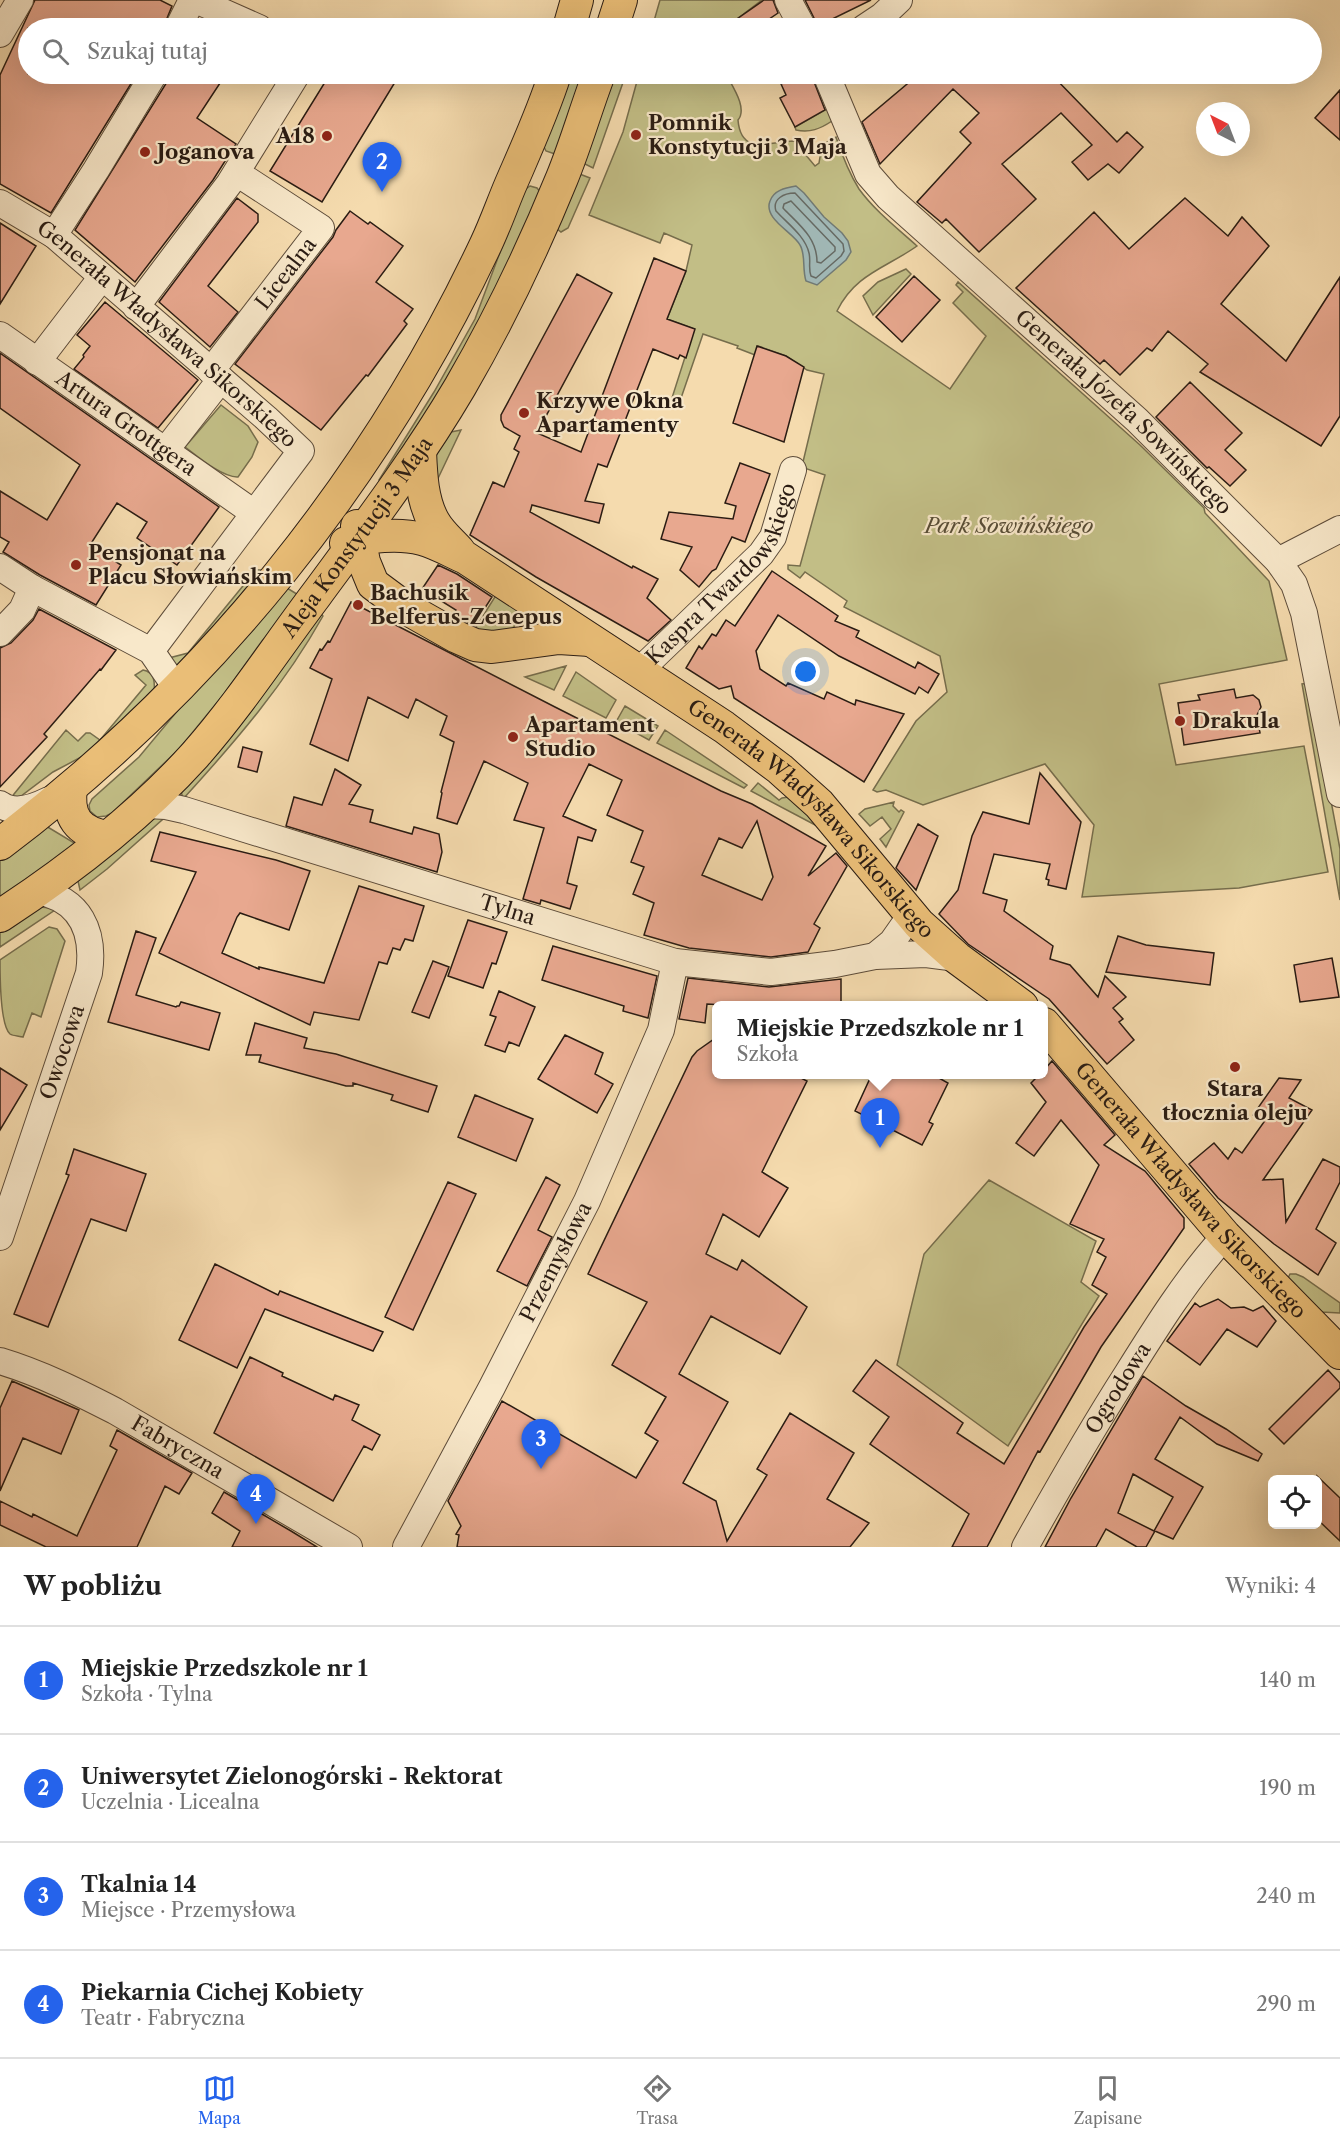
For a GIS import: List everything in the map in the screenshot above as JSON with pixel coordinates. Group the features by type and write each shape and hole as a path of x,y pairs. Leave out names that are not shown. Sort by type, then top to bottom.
{"main road":[{"path":"572,18 577,0"},
{"path":"615,18 621,0"},
{"name":"Aleja Konstytucji 3 Maja","path":"0,844 71,788 120,745 177,689 285,570 357,472 449,320 487,242 552,84"},
{"name":"Aleja Konstytucji 3 Maja","path":"0,916 37,891 147,805 195,755 358,539 420,451 460,387 496,321 563,176 595,84"},
{"path":"522,159 563,176"},
{"path":"420,451 421,477 426,504 434,523 466,558"},
{"name":"Generała Władysława Sikorskiego","path":"357,472 355,508 358,539 364,562 374,584 404,607 475,645 492,647 559,638 590,640"},
{"name":"Generała Władysława Sikorskiego","path":"285,570 325,549 358,539 404,536 423,539 466,558 724,727 780,769 819,804 911,915 957,958 1016,1001"},
{"path":"316,595 347,583 374,584"},
{"path":"71,788 69,804 80,826 91,834 106,837"},
{"name":"Generała Władysława Sikorskiego","path":"1048,1029 1225,1236 1338,1349"}],"street":[{"path":"0,34 20,0"},
{"path":"184,18 194,0 236,18"},
{"path":"788,0 798,18"},
{"path":"879,18 899,0"},
{"path":"54,235 148,84"},
{"path":"136,307 237,173 291,84"},
{"name":"Generała Józefa Sowińskiego","path":"830,84 868,174 888,197 1137,420 1278,561 1294,584 1304,613 1340,794"},
{"name":"Licealna","path":"165,451 321,228 237,173"},
{"name":"Generała Władysława Sikorskiego","path":"0,203 54,235 266,418 301,451 151,651"},
{"path":"39,363 102,277"},
{"name":"Artura Grottgera","path":"0,335 254,513"},
{"name":"Kaspra Twardowskiego","path":"639,671 761,554 773,537 793,470"},
{"path":"1278,561 1340,529"},
{"path":"0,567 32,588 151,651 177,689"},
{"path":"0,633 22,610 32,588"},
{"path":"0,804 5,808 17,810 31,807 71,788"},
{"name":"Tylna","path":"147,805 184,810 675,962 724,969 771,972 835,964 875,956 926,954 957,958"},
{"name":"Owocowa","path":"0,1237 89,973 92,953 88,933 80,916 54,894 37,891"},
{"path":"875,956 892,942 911,915"},
{"name":"Przemysłowa","path":"406,1547 492,1387 587,1201 661,1030 675,962"},
{"name":"Ogrodowa","path":"1025,1547 1101,1414 1145,1345 1197,1268 1225,1236"},
{"name":"Fabryczna","path":"0,1361 20,1367 115,1410 349,1547"}],"green space":[{"path":"660,0 762,0 738,18 655,18"},
{"path":"564,84 581,84 555,154 546,151 543,145"},
{"path":"608,84 622,84 593,168 581,162"},
{"name":"Park Sowińskiego","path":"636,84 731,84 740,103 741,115 738,120 740,132 751,143 794,141 815,166 819,163 822,145 836,137 859,189 879,212 917,246 862,280 844,298 837,311 950,389 986,336 953,303 963,292 956,285 958,282 1140,445 1204,508 1205,513 1269,581 1287,660 1159,684 1176,765 1304,746 1328,872 1239,888 1082,897 1094,825 1045,764 923,805 886,790 877,792 873,790 916,721 947,692 940,656 844,607 847,601 805,572 800,578 788,569 788,565 800,566 825,475 807,469 803,462 824,374 807,370 786,356 758,346 755,355 737,348 738,346 703,334 679,404 671,401 694,329 667,319 686,271 692,245 664,233 660,243 589,215 623,132"},
{"path":"830,107 832,121 815,130 796,130 795,127"},
{"path":"577,173 590,178 568,228 561,232 556,228"},
{"path":"530,186 537,188 541,193 469,347 381,481 379,480 434,392 475,319 523,191"},
{"path":"906,269 911,274 873,315 863,296 878,282"},
{"path":"221,405 248,426 258,442 252,457 238,477 225,474 185,447"},
{"path":"461,430 432,491 435,456 451,432"},
{"path":"256,570 264,570 180,669 169,658 188,653"},
{"path":"287,588 300,596 262,641 224,694 179,749 112,813 97,817 90,811 89,805 92,799 139,757 214,667"},
{"path":"498,592 563,627 520,636 532,618 523,612 507,638 471,635"},
{"path":"319,611 323,616 293,665 241,734 183,799 181,791"},
{"path":"566,666 554,690 525,677"},
{"path":"143,670 152,676 154,693 85,755 53,772 21,796 10,799 66,730 78,741 86,733 100,740 146,685 135,675"},
{"path":"576,672 616,700 606,718 563,696"},
{"path":"1309,683 1340,849 1340,900 1302,684"},
{"path":"625,706 658,726 649,740 616,722"},
{"path":"665,730 747,785 744,788 657,743"},
{"path":"758,783 779,800 795,796 819,827 751,791"},
{"path":"894,802 893,806 899,812 901,810 904,812 886,847 880,839 891,829 882,817 870,826 859,814 865,809"},
{"path":"158,816 163,819 80,890 78,881 147,818"},
{"path":"46,826 76,844 0,899 0,861"},
{"path":"39,907 55,910 0,947 0,931"},
{"path":"49,927 57,929 65,941 41,1017 32,1013 23,1037 10,1034 2,1011 0,960"},
{"path":"989,1180 1096,1241 1081,1282 1099,1296 1008,1446 897,1365 924,1254"},
{"path":"1290,1274 1303,1277 1340,1303 1340,1313 1321,1312 1287,1280"}],"water":[{"path":"796,186 842,233 848,241 851,252 846,260 817,285 806,281 800,245 775,219 769,208 772,197 777,192"}],"building":[{"path":"35,0 160,0 172,6 167,18 27,18"},
{"path":"764,0 773,0 778,13 771,18 738,18"},
{"path":"805,0 871,0 834,18 814,18"},
{"path":"18,36 18,84 131,84 51,213 0,184 0,75"},
{"path":"166,84 219,84 197,118 236,144 213,180 135,282 75,230"},
{"name":"A18","path":"324,84 394,84 322,202 270,171"},
{"path":"781,84 815,84 825,110 795,127 780,98 786,95"},
{"path":"907,84 1061,84 1117,142 1127,132 1143,147 1119,173 1108,164 1088,180 1072,162 1092,145 1061,113 1002,164 1036,199 979,252 946,219 942,223 917,202 971,143 960,132 979,113 953,89 880,164 862,122"},
{"path":"1340,90 1340,140 1315,118"},
{"path":"237,198 258,214 258,222 208,286 238,312 210,347 159,302"},
{"path":"1185,198 1228,236 1242,217 1269,246 1221,304 1286,361 1340,277 1340,416 1321,446 1200,372 1208,364 1168,331 1152,351 1147,348 1120,375 1104,360 1100,364 1016,288 1094,212 1129,249"},
{"path":"350,211 368,224 370,222 403,246 376,282 413,309 404,321 407,324 368,376 366,375 321,430 235,364 333,237"},
{"path":"0,223 36,246 0,304"},
{"path":"654,258 686,271 667,319 695,329 686,358 680,355 678,359 653,349 607,467 598,464 585,501 604,504 599,523 532,505 530,512 632,568 633,566 658,579 647,598 671,620 648,641 536,577 470,535 493,482 504,487 519,452 514,449 520,436 504,427 501,415 577,274 612,293 537,433 581,452"},
{"path":"914,276 940,300 902,342 876,317"},
{"path":"105,302 198,380 158,428 74,369 90,346 77,335"},
{"path":"757,346 786,356 804,367 784,442 733,423"},
{"path":"0,353 219,507 177,565 137,538 147,522 117,503 90,545 121,565 96,605 3,552 9,542 0,537 0,491 47,520 80,465 0,408"},
{"path":"1190,382 1242,433 1225,450 1246,470 1230,486 1209,467 1207,468 1156,417"},
{"path":"740,463 770,474 745,542 732,537 716,569 699,587 680,570 692,547 661,539 669,512 733,519 736,506 725,503"},
{"path":"438,565 457,574 492,597 474,625 454,615 456,610 422,589"},
{"path":"772,571 838,616 835,621 859,631 856,637 915,668 918,662 939,674 928,693 919,687 915,694 839,656 778,615 756,651 760,669 786,686 788,683 824,699 827,692 855,705 856,700 904,714 864,782 734,698 731,686 719,689 686,668 699,646 702,649 712,634 716,636 726,620 735,626"},
{"path":"351,602 721,791 752,804 826,846 808,876 836,853 847,866 814,924 820,928 808,952 771,957 689,948 644,935 654,903 633,894 644,867 631,862 643,831 607,815 622,780 589,764 563,816 596,830 592,841 578,837 567,883 577,886 570,909 541,900 540,904 523,899 544,828 514,820 528,783 484,761 457,824 437,818 454,742 440,735 447,716 416,699 408,718 368,697 348,761 310,744 332,679 310,668 320,649 322,650 328,641 330,642","holes":["757,821 773,877 762,900 702,875 719,838 742,848"]},
{"path":"39,609 116,650 44,734 47,737 0,787 0,648 11,643 33,620"},
{"path":"1234,689 1236,698 1253,695 1259,700 1261,707 1257,715 1260,733 1184,745 1178,703 1200,700 1198,695"},
{"path":"243,747 262,752 257,772 238,767"},
{"path":"335,769 361,785 349,804 373,810 370,822 412,834 414,827 439,834 442,852 437,872 286,826 294,797 322,805"},
{"path":"1040,773 1081,822 1066,889 1048,885 1049,880 1046,879 1050,864 994,854 983,893 1007,900 1004,911 1053,946 1050,959 1070,965 1098,997 1105,976 1126,997 1113,1008 1123,1019 1119,1022 1134,1040 1107,1064 1049,999 968,944 939,914 958,890 972,836 983,812 1029,824"},
{"path":"918,824 938,836 916,890 896,868"},
{"path":"160,832 276,860 310,871 289,930 240,913 237,917 222,953 259,969 259,967 324,983 359,886 424,906 413,941 405,939 400,950 393,948 387,964 379,962 359,1020 314,1012 310,1025 159,953 196,872 151,861"},
{"path":"468,920 507,932 496,964 492,963 483,988 448,976"},
{"path":"136,931 156,938 136,995 176,1007 181,1002 220,1013 209,1050 108,1022"},
{"path":"1118,936 1146,945 1214,953 1210,985 1106,972"},
{"path":"553,946 657,976 648,1018 623,1011 624,1006 542,980"},
{"path":"1332,958 1339,997 1300,1002 1294,965"},
{"path":"433,961 449,967 429,1018 412,1012"},
{"path":"688,978 769,987 841,979 841,1001 712,1001 712,1004 707,1004 705,1023 679,1019"},
{"path":"499,991 535,1007 519,1046 509,1042 505,1052 485,1045 496,1017 490,1015"},
{"path":"255,1023 307,1038 304,1048 336,1054 437,1086 428,1112 391,1100 393,1095 353,1083 353,1086 346,1086 259,1062 261,1055 246,1055"},
{"path":"565,1035 603,1053 595,1074 613,1084 597,1113 538,1079"},
{"path":"712,1040 712,1079 803,1079 807,1081 762,1172 788,1188 759,1237 723,1214 706,1254 737,1270 742,1260 807,1307 780,1354 711,1316 679,1374 728,1402 683,1483 716,1501 727,1541 767,1475 757,1469 790,1413 854,1453 827,1499 869,1523 850,1547 457,1547 459,1535 456,1534 461,1526 448,1501 502,1401 636,1478 658,1441 645,1433 666,1397 612,1365 647,1302 588,1274 692,1057"},
{"path":"1052,1061 1115,1135 1104,1145 1145,1171 1184,1218 1184,1228 1101,1347 1040,1452 1038,1451 987,1547 952,1547 969,1514 870,1444 889,1417 853,1391 876,1360 963,1423 957,1433 1004,1464 1084,1327 1107,1294 1092,1285 1106,1257 1097,1252 1104,1239 1070,1224 1099,1165 1061,1120 1034,1156 1016,1143 1046,1102 1031,1083 1035,1079 1048,1079 1048,1066"},
{"path":"0,1068 27,1085 0,1130"},
{"path":"1279,1078 1301,1080 1289,1098 1312,1110 1263,1180 1283,1179 1286,1222 1323,1159 1340,1167 1340,1182 1316,1229 1336,1243 1318,1275 1274,1244 1218,1198 1189,1164 1214,1143 1228,1159 1235,1148 1242,1153 1264,1122 1253,1115"},
{"path":"870,1079 941,1079 948,1083 929,1122 933,1124 922,1145 855,1111"},
{"path":"475,1095 533,1119 516,1161 458,1137"},
{"path":"74,1149 146,1174 126,1231 91,1219 48,1327 14,1314 69,1175 66,1174"},
{"path":"546,1177 560,1185 538,1230 552,1237 527,1286 497,1271"},
{"path":"448,1182 476,1194 413,1330 385,1317"},
{"path":"215,1264 278,1295 280,1291 383,1332 373,1351 265,1309 237,1368 179,1340"},
{"path":"1218,1299 1231,1308 1244,1307 1253,1311 1263,1306 1276,1321 1257,1347 1227,1329 1200,1365 1167,1341 1195,1303 1200,1307"},
{"path":"250,1357 283,1373 282,1376 333,1400 335,1395 359,1405 352,1420 380,1435 372,1450 364,1446 333,1501 214,1433"},
{"path":"1328,1370 1340,1383 1340,1388 1284,1444 1269,1429"},
{"path":"1143,1376 1262,1454 1258,1461 1217,1444 1180,1417 1155,1459 1203,1487 1173,1539 1155,1531 1146,1547 1137,1547 1106,1529 1096,1547 1045,1547 1071,1498","holes":["1133,1474 1173,1497 1154,1531 1118,1513"]},
{"path":"12,1381 79,1410 61,1454 23,1438 0,1491 0,1408"},
{"path":"117,1430 192,1473 179,1494 165,1486 137,1547 46,1547 0,1525 0,1501 32,1517 33,1514 77,1536 117,1450 110,1446"},
{"path":"1322,1481 1340,1498 1340,1541 1322,1524"},
{"path":"224,1492 317,1547 232,1547 240,1531 212,1513"}],"place":[{"name":"Pomnik Konstytucji 3 Maja","path":"636,135"},
{"name":"A18","path":"327,136"},
{"name":"Joganova","path":"145,152"},
{"name":"Uniwersytet Zielonogórski - Rektorat","path":"382,192"},
{"name":"Krzywe Okna Apartamenty","path":"524,413"},
{"name":"Pensjonat na Placu Słowiańskim","path":"76,565"},
{"name":"Bachusik Belferus-Zenepus","path":"358,605"},
{"name":"Drakula","path":"1180,721"},
{"name":"Apartament Studio","path":"513,737"},
{"name":"Stara tłocznia oleju","path":"1235,1067"},
{"name":"Miejskie Przedszkole nr 1","path":"880,1148"},
{"name":"Tkalnia 14","path":"541,1469"},
{"name":"Piekarnia Cichej Kobiety","path":"256,1524"}]}
